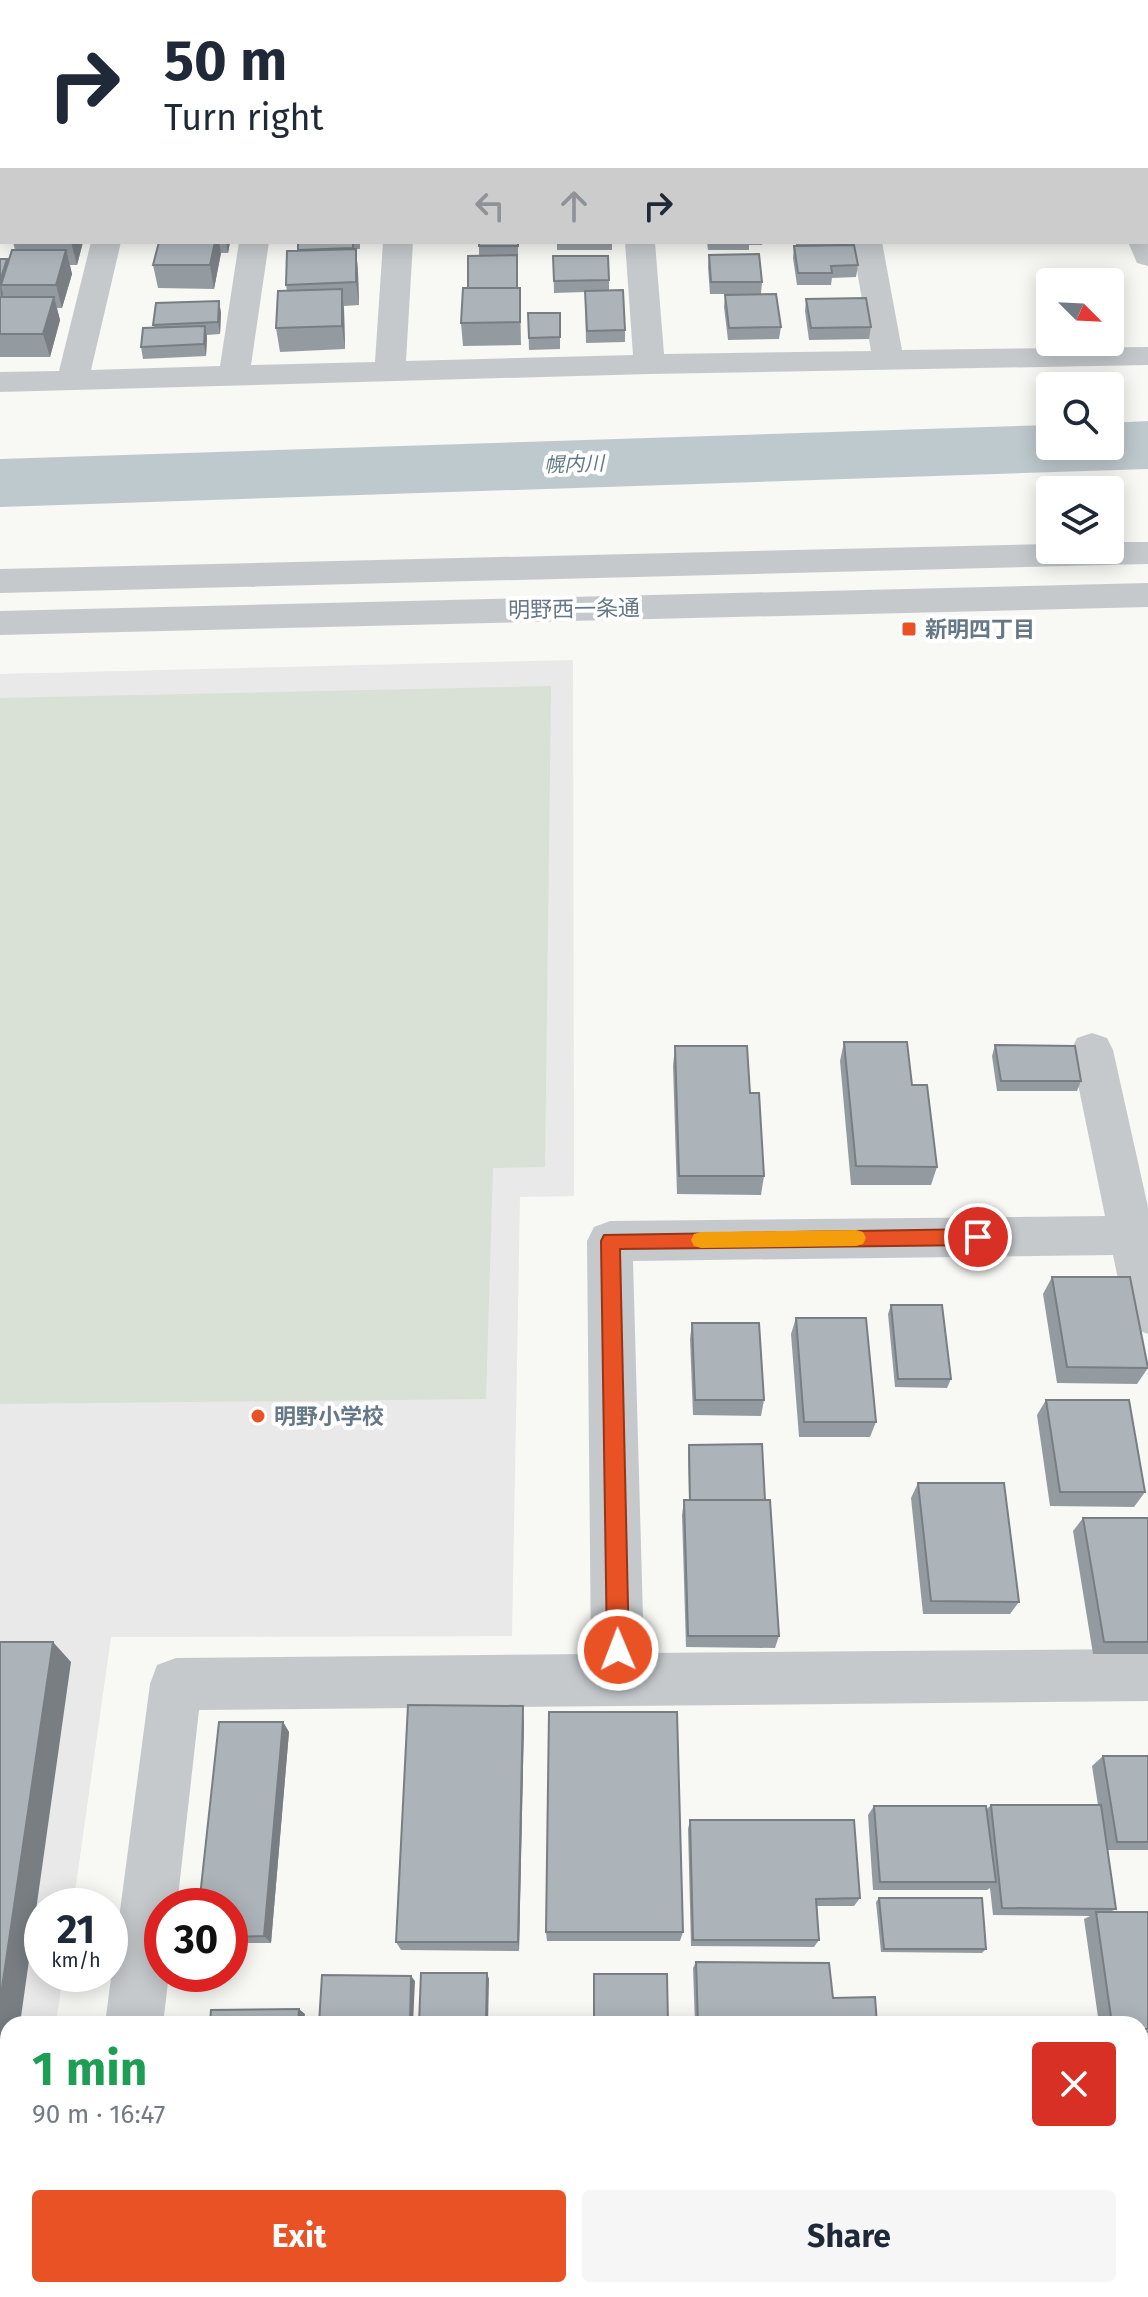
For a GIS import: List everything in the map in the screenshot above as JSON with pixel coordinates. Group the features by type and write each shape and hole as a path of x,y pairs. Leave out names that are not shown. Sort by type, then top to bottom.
{"street":[{"path":"73,380 106,244"},
{"path":"234,376 254,244"},
{"path":"390,372 398,244"},
{"path":"640,244 649,364"},
{"path":"867,244 888,359"},
{"path":"0,382 649,364 1148,356"},
{"name":"明野西一条通","path":"0,581 1148,553"},
{"name":"明野西一条通","path":"0,623 1148,595"},
{"path":"1092,1050 1140,1235 1148,1313"},
{"path":"618,1682 610,1241 1140,1235"},
{"path":"135,2016 176,1684 1148,1675"}],"shaded area":[{"name":"明野小学校","path":"573,660 574,1196 520,1197 512,1636 111,1637 76,1888 24,1888 24,1992 60,1992 57,2016 0,2016 0,674"},
{"name":"明野小学校","path":"551,686 545,1167 493,1168 486,1399 0,1404 0,698"}],"building":[{"path":"158,244 215,244 210,265 153,265"},
{"path":"298,244 353,244 353,248 298,250"},
{"path":"479,244 518,244 518,246"},
{"path":"854,245 858,265 831,266 832,273 798,273 794,246"},
{"path":"356,249 356,282 286,285 287,251"},
{"path":"12,250 66,250 56,285 1,285"},
{"path":"759,254 762,282 711,282 709,255"},
{"path":"517,255 517,288 468,288 468,256"},
{"path":"553,256 608,256 609,280 554,281"},
{"path":"0,259 7,259 0,281"},
{"path":"463,288 520,288 520,322 461,323"},
{"path":"342,289 342,326 276,328 278,291"},
{"path":"623,290 625,330 587,331 585,291"},
{"path":"776,294 781,327 729,328 725,295"},
{"path":"0,297 54,297 43,334 0,334"},
{"path":"866,298 871,327 811,328 806,299"},
{"path":"219,301 218,322 153,325 156,303"},
{"path":"528,313 560,313 560,337 529,338"},
{"path":"205,326 204,344 141,347 143,328"},
{"path":"844,1042 907,1042 912,1085 927,1085 937,1167 856,1166"},
{"path":"995,1045 1075,1046 1081,1081 1001,1081"},
{"path":"675,1046 747,1046 750,1093 759,1093 764,1176 679,1176"},
{"path":"1052,1277 1130,1277 1148,1368 1067,1367"},
{"path":"891,1305 942,1305 951,1379 898,1379"},
{"path":"796,1318 866,1318 876,1422 804,1422"},
{"path":"692,1323 759,1323 764,1400 695,1400"},
{"path":"1046,1400 1129,1400 1145,1492 1060,1492"},
{"path":"762,1444 765,1500 690,1500 689,1445"},
{"path":"918,1483 1004,1483 1019,1602 931,1601"},
{"path":"684,1500 770,1500 779,1636 688,1636"},
{"path":"1083,1518 1148,1518 1148,1642 1104,1642"},
{"path":"0,1642 53,1642 0,2001"},
{"path":"408,1705 523,1706 518,1942 396,1942"},
{"path":"549,1712 677,1712 683,1932 546,1932"},
{"path":"219,1722 283,1722 264,1936 248,1936 248,1888 201,1888"},
{"path":"1103,1756 1148,1756 1148,1842 1117,1842"},
{"path":"991,1805 1101,1805 1116,1909 1002,1908"},
{"path":"874,1806 986,1806 996,1882 880,1882"},
{"path":"690,1820 854,1820 860,1898 816,1899 819,1940 693,1940"},
{"path":"879,1898 982,1898 986,1949 884,1949"},
{"path":"1096,1912 1148,1912 1148,2016 1111,2016"},
{"path":"696,1962 829,1963 833,1998 875,1997 876,2016 698,2016"},
{"path":"421,1973 487,1973 486,2016 419,2016"},
{"path":"594,1974 667,1974 668,2016 594,2016"},
{"path":"322,1975 411,1976 410,2016 319,2016"},
{"path":"299,2009 299,2016 211,2016 211,2010"}],"waterway":[{"name":"幌内川","path":"0,483 1148,445"}],"slow traffic":[{"path":"701,1240 856,1238"}],"place":[{"name":"新明四丁目","path":"909,629"},
{"name":"明野小学校","path":"258,1416"}],"route":[{"path":"618,1650 610,1241 978,1237"}]}
